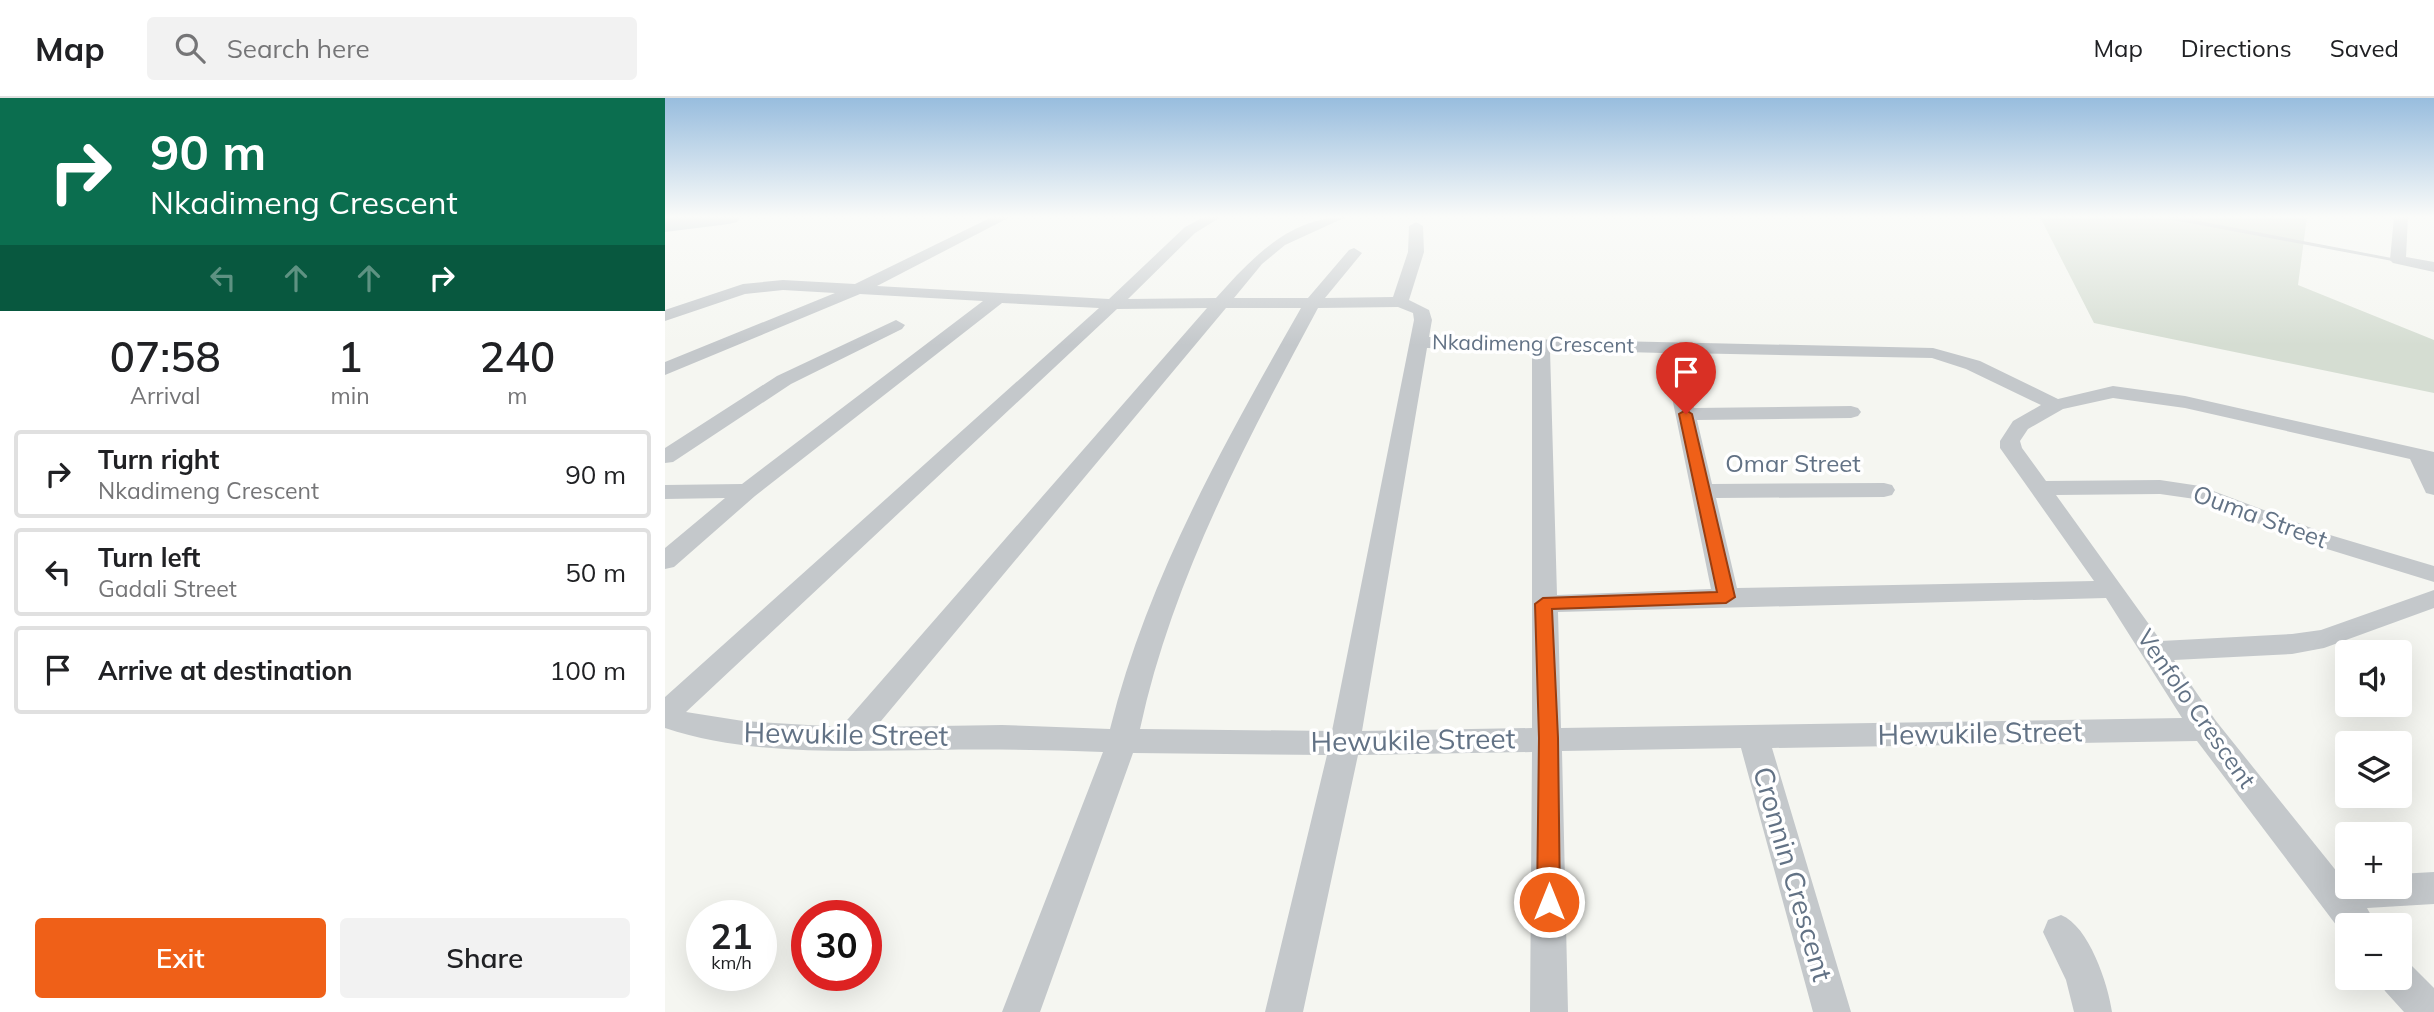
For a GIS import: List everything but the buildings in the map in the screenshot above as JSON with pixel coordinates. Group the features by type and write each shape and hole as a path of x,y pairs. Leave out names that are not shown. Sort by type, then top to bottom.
{"street":[{"path":"665,369 856,290 917,260"},
{"path":"665,716 1159,260"},
{"path":"848,739 1218,305 1260,260"},
{"path":"1021,1012 1122,741 1137,671 1170,583 1262,394 1312,303 1348,260"},
{"path":"1399,302 1413,260"},
{"path":"2398,260 2432,269"},
{"path":"665,316 726,294 761,286 804,286 1113,304 1399,302 1413,305 1423,313 1345,743 1284,1012"},
{"path":"665,561 747,491 998,298"},
{"path":"665,457 784,380 896,325"},
{"name":"Nkadimeng Crescent","path":"1419,342 1933,353 1973,365 2056,405"},
{"path":"1541,344 1543,604 1548,738 1549,1012"},
{"path":"1671,347 1726,597"},
{"path":"2056,405 2100,393 2144,395 2426,456 2434,488"},
{"name":"Venfolo Crescent","path":"2056,405 2020,425 2010,441 2011,448 2113,589 2205,729 2335,894"},
{"path":"1686,414 1851,412"},
{"name":"Ouma Street","path":"2039,488 2160,487 2200,493 2322,540 2434,574"},
{"name":"Omar Street","path":"1703,491 1884,490"},
{"path":"665,492 747,491"},
{"path":"1543,604 1726,597 2113,589"},
{"path":"2155,651 2292,644 2324,639 2434,599"},
{"name":"Hewukile Street","path":"665,716 696,727 743,733 848,739 1002,737 1345,743 2205,729"},
{"name":"Cronnin Crescent","path":"1753,736 1832,1012"},
{"path":"2412,889 2434,888"},
{"path":"2061,932 2074,954 2092,997 2093,1012"},
{"path":"2410,990 2431,1012"}],"shaded area":[{"path":"2062,260 2301,260 2298,285 2434,340 2434,393 2094,323"}],"route":[{"path":"1549,902 1548,738 1543,604 1726,597 1686,414"}]}
